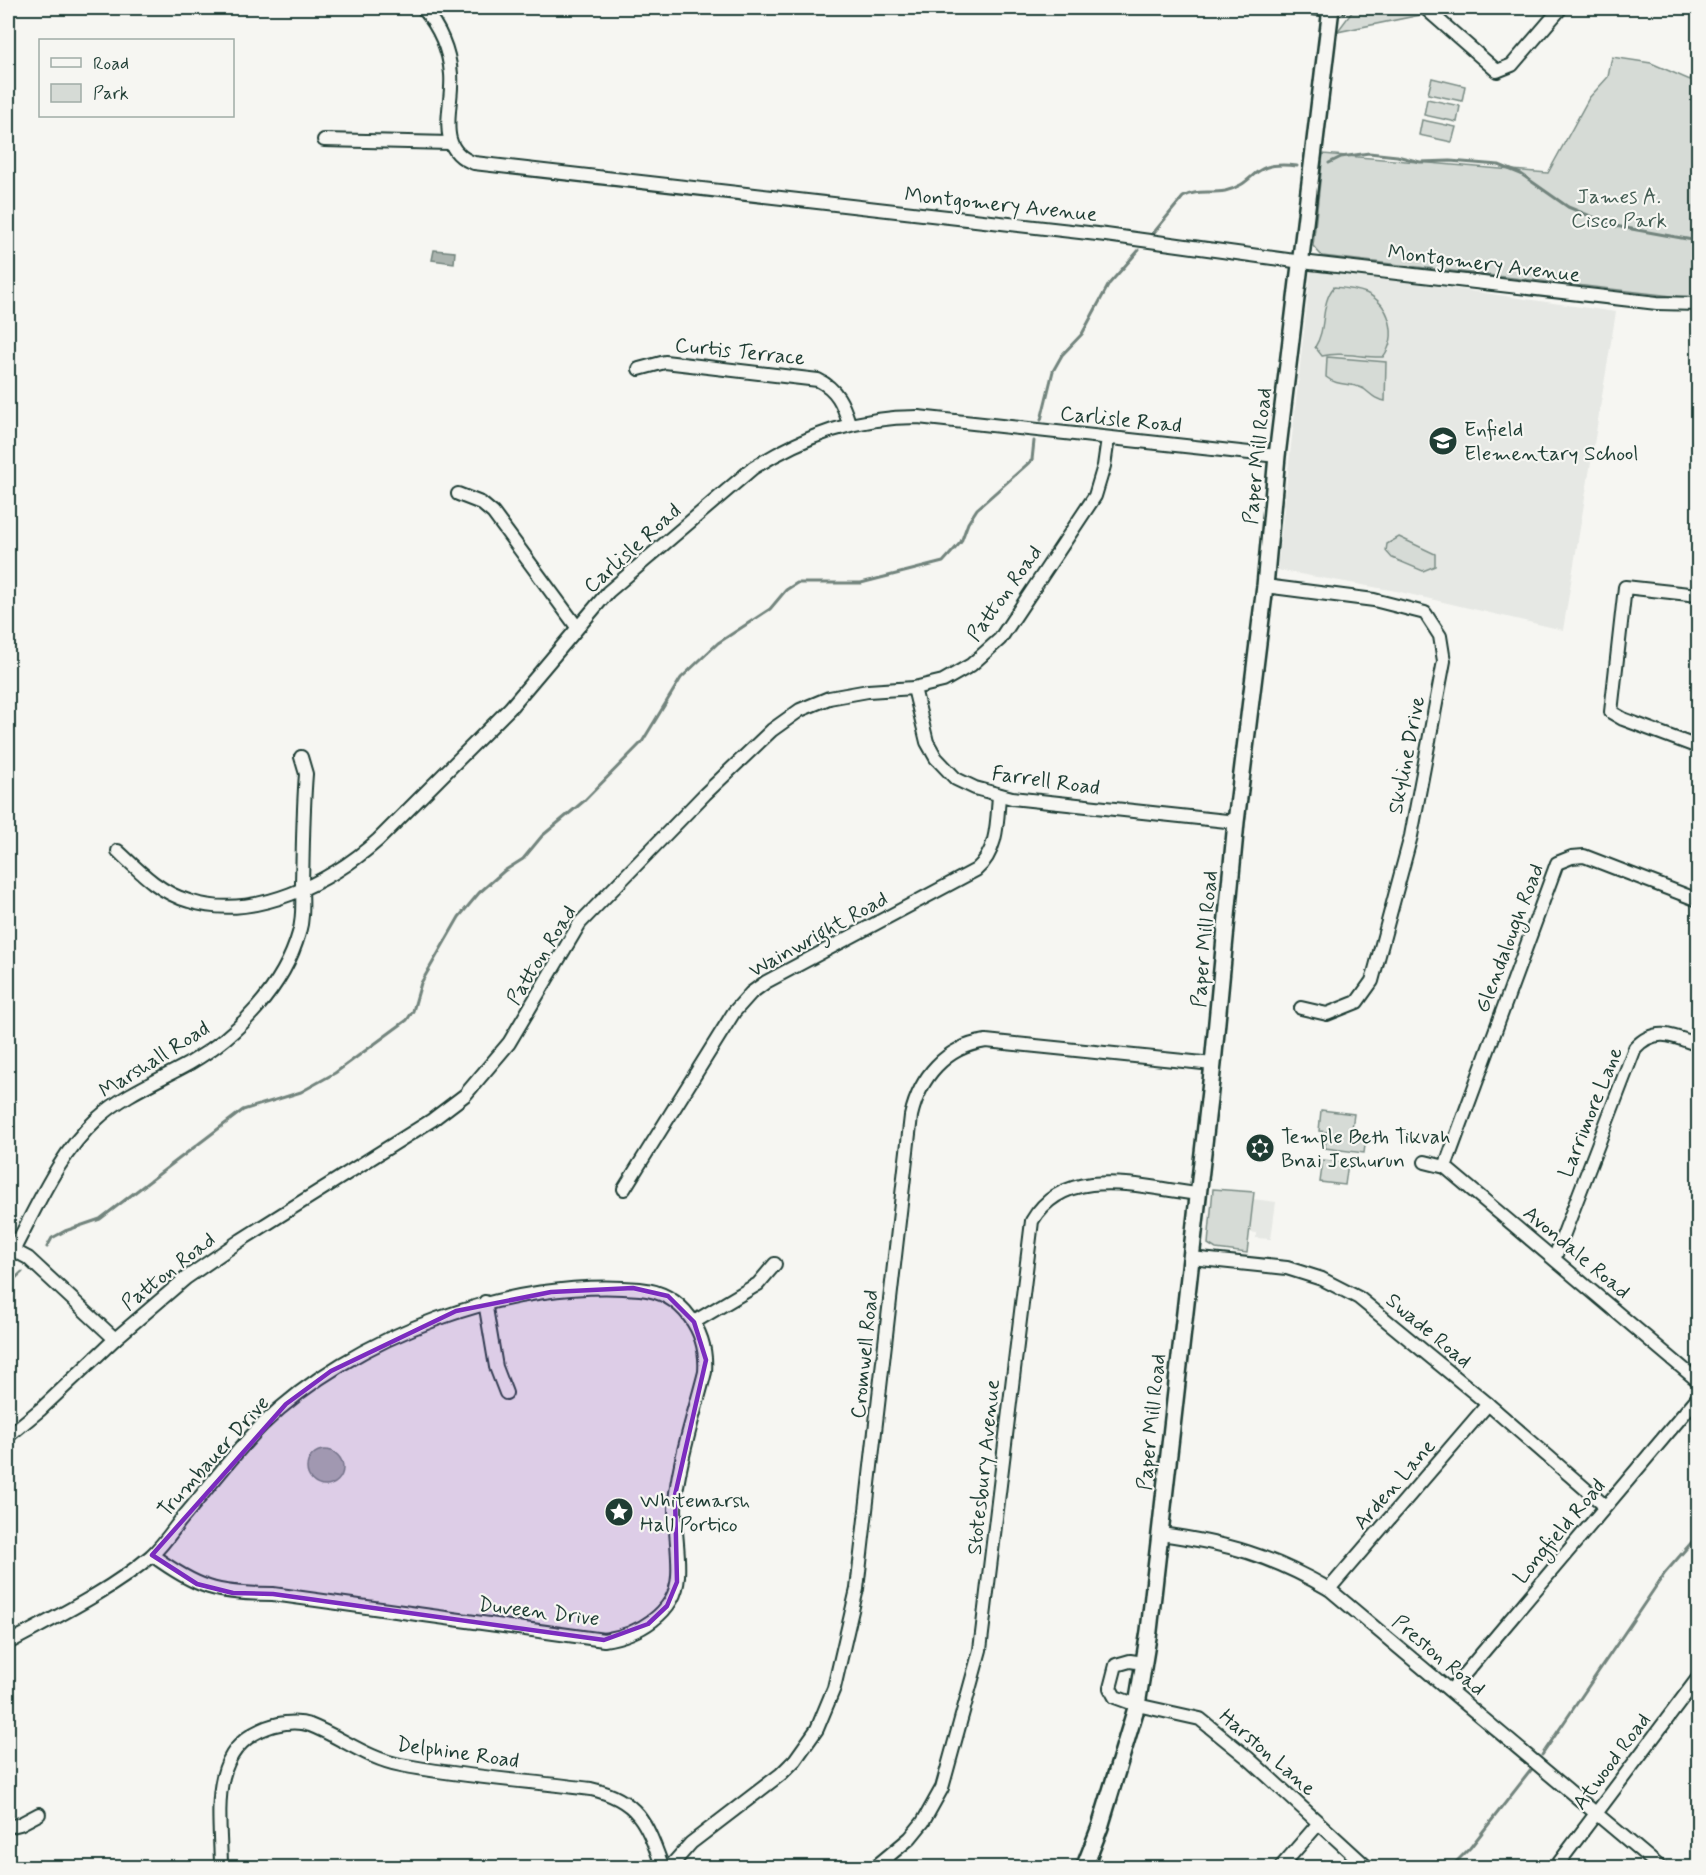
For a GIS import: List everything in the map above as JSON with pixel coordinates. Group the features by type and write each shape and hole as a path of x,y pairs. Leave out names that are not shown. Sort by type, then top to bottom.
{"main road":[{"name":"Paper Mill Road","path":"1084,1868 1100,1827 1137,1705 1144,1663 1213,1064 1236,822 1265,586 1277,456 1334,8"}],"street":[{"path":"324,140 450,143 448,133 452,92 450,63 437,27 423,8"},
{"path":"1311,8 1334,8"},
{"path":"1425,8 1497,71 1512,65 1562,8"},
{"name":"Montgomery Avenue","path":"450,143 465,159 487,166 1106,235 1657,303 1698,304"},
{"name":"Curtis Terrace","path":"639,369 665,362 818,380 828,385 838,396 849,423"},
{"name":"Carlisle Road","path":"118,852 153,883 196,903 233,905 302,891 344,868 378,840 510,708 576,627 608,592 753,468 800,441 849,423 890,417 918,417 1277,456"},
{"name":"Patton Road","path":"8,1436 41,1409 153,1304 216,1256 432,1120 465,1095 509,1043 580,923 705,794 772,730 800,710 829,698 868,691 914,688 943,681 963,671 1000,639 1095,496 1104,466 1108,438"},
{"path":"458,494 481,503 493,513 576,627"},
{"name":"Skyline Drive","path":"1265,586 1374,600 1425,613 1440,636 1443,661 1411,836 1372,981 1357,1002 1327,1014 1301,1008"},
{"path":"1698,595 1625,587 1611,712 1698,747"},
{"name":"Farrell Road","path":"914,688 927,742 939,762 963,782 999,795 1236,822"},
{"name":"Marshall Road","path":"11,1248 58,1167 82,1133 128,1095 189,1063 222,1041 267,994 296,941 303,915 306,774 301,757"},
{"name":"Wainwright Road","path":"624,1189 734,1012 746,998 766,982 976,870 987,857 993,844 999,795"},
{"name":"Glendalough Road","path":"1445,1167 1557,863 1572,857 1584,856 1698,900"},
{"name":"Larrimore Lane","path":"1555,1257 1635,1048 1645,1038 1659,1033 1698,1045"},
{"name":"Cromwell Road","path":"669,1868 691,1843 781,1774 795,1760 817,1729 834,1688 857,1589 911,1116 917,1093 929,1073 944,1059 966,1047 995,1041 1213,1064"},
{"name":"Avondale Road","path":"1425,1162 1445,1167 1555,1257 1698,1381"},
{"name":"Stotesbury Avenue","path":"874,1868 910,1838 923,1822 942,1788 980,1650 1032,1221 1053,1197 1086,1183 1198,1194"},
{"path":"11,1248 28,1258 115,1339"},
{"name":"Swade Road","path":"1191,1258 1287,1268 1346,1290 1359,1298 1488,1404 1605,1506"},
{"path":"694,1322 759,1284 775,1264"},
{"name":"Trumbauer Drive","path":"8,1643 80,1604 152,1555 262,1426 309,1385 405,1332 485,1302 574,1290 633,1288 668,1296 694,1322"},
{"path":"485,1302 496,1367 506,1393"},
{"name":"Duveen Drive","path":"152,1555 197,1584 233,1593 273,1594 604,1640 631,1633 662,1613 677,1582 675,1495 705,1360 700,1335 694,1322"},
{"name":"Longfield Road","path":"1450,1690 1698,1397"},
{"name":"Arden Lane","path":"1329,1588 1488,1404"},
{"name":"Preston Road","path":"1160,1534 1224,1544 1262,1556 1289,1565 1329,1588 1661,1868"},
{"name":"Harston Lane","path":"1144,1663 1130,1661 1116,1665 1110,1688 1115,1697 1137,1705 1200,1719 1248,1758 1368,1868"},
{"name":"Atwood Road","path":"1555,1868 1698,1678"},
{"name":"Delphine Road","path":"221,1868 220,1786 227,1761 238,1745 255,1733 275,1725 297,1723 318,1728 355,1748 402,1765 591,1789 613,1795 625,1801 638,1813 650,1832 663,1868"},
{"path":"8,1827 20,1824 39,1814"},
{"path":"1280,1868 1319,1823"}],"highlighted area":[{"path":"633,1288 668,1296 694,1322 706,1360 675,1495 677,1582 667,1606 648,1624 604,1640 273,1594 233,1593 197,1584 152,1555 286,1404 331,1371 456,1311 551,1292"}],"shaded area":[{"path":"434,250 455,252 454,263 432,260"},
{"name":"Enfield Elementary School","path":"1311,268 1616,312 1563,630 1396,591 1277,570"},
{"path":"1253,1199 1276,1202 1271,1239 1256,1238 1256,1233 1249,1232"},
{"path":"325,1450 338,1455 343,1468 338,1481 325,1486 312,1481 307,1468 312,1455"}],"green space":[{"path":"1355,8 1411,8 1420,15 1337,32"},
{"name":"James A. Cisco Park","path":"1698,55 1698,299 1322,256 1313,246 1323,154 1548,173 1589,98 1608,77 1612,57 1651,63 1690,80"},
{"path":"1432,78 1465,86 1462,101 1428,94"},
{"path":"1427,99 1460,106 1457,122 1424,115"},
{"path":"1422,120 1456,127 1452,142 1419,135"},
{"path":"1334,287 1366,293 1381,305 1390,321 1391,330 1388,349 1383,357 1337,354 1322,356 1315,347 1319,340 1327,301"},
{"path":"1327,357 1386,362 1385,401 1376,398 1364,389 1335,382 1326,377"},
{"path":"1399,537 1435,554 1435,566 1423,571 1392,558 1386,551 1387,544"},
{"path":"1321,1110 1354,1114 1351,1136 1366,1138 1364,1153 1325,1148 1327,1132 1319,1131"},
{"path":"1323,1160 1348,1163 1345,1185 1320,1182"},
{"path":"1213,1189 1254,1192 1247,1253 1216,1249 1208,1244"}],"waterway":[{"path":"1329,163 1341,157 1369,153 1397,156 1420,162 1450,161 1499,165 1521,174 1568,207 1615,226 1698,241"},
{"path":"1151,236 1183,197 1198,192 1225,191 1244,183 1255,173 1270,166 1297,166"},
{"path":"1041,420 1053,371 1062,355 1082,334 1109,284 1139,250"},
{"path":"47,1247 52,1238 65,1231 100,1219 243,1110 301,1092 335,1073 407,1020 413,1011 421,983 459,917 479,893 504,871 523,859 542,836 584,801 642,742 681,678 718,643 770,609 786,590 797,583 861,583 943,562 961,542 968,523 977,509 1032,460 1034,441"},
{"path":"8,1285 22,1272"},
{"path":"1542,1755 1665,1573 1698,1535"},
{"path":"1450,1868 1470,1848 1531,1770"}],"place":[{"name":"Enfield Elementary School","path":"1443,441"},
{"name":"Temple Beth Tikvah Bnai Jeshurun","path":"1260,1148"},
{"name":"Whitemarsh Hall Portico","path":"619,1512"}]}
